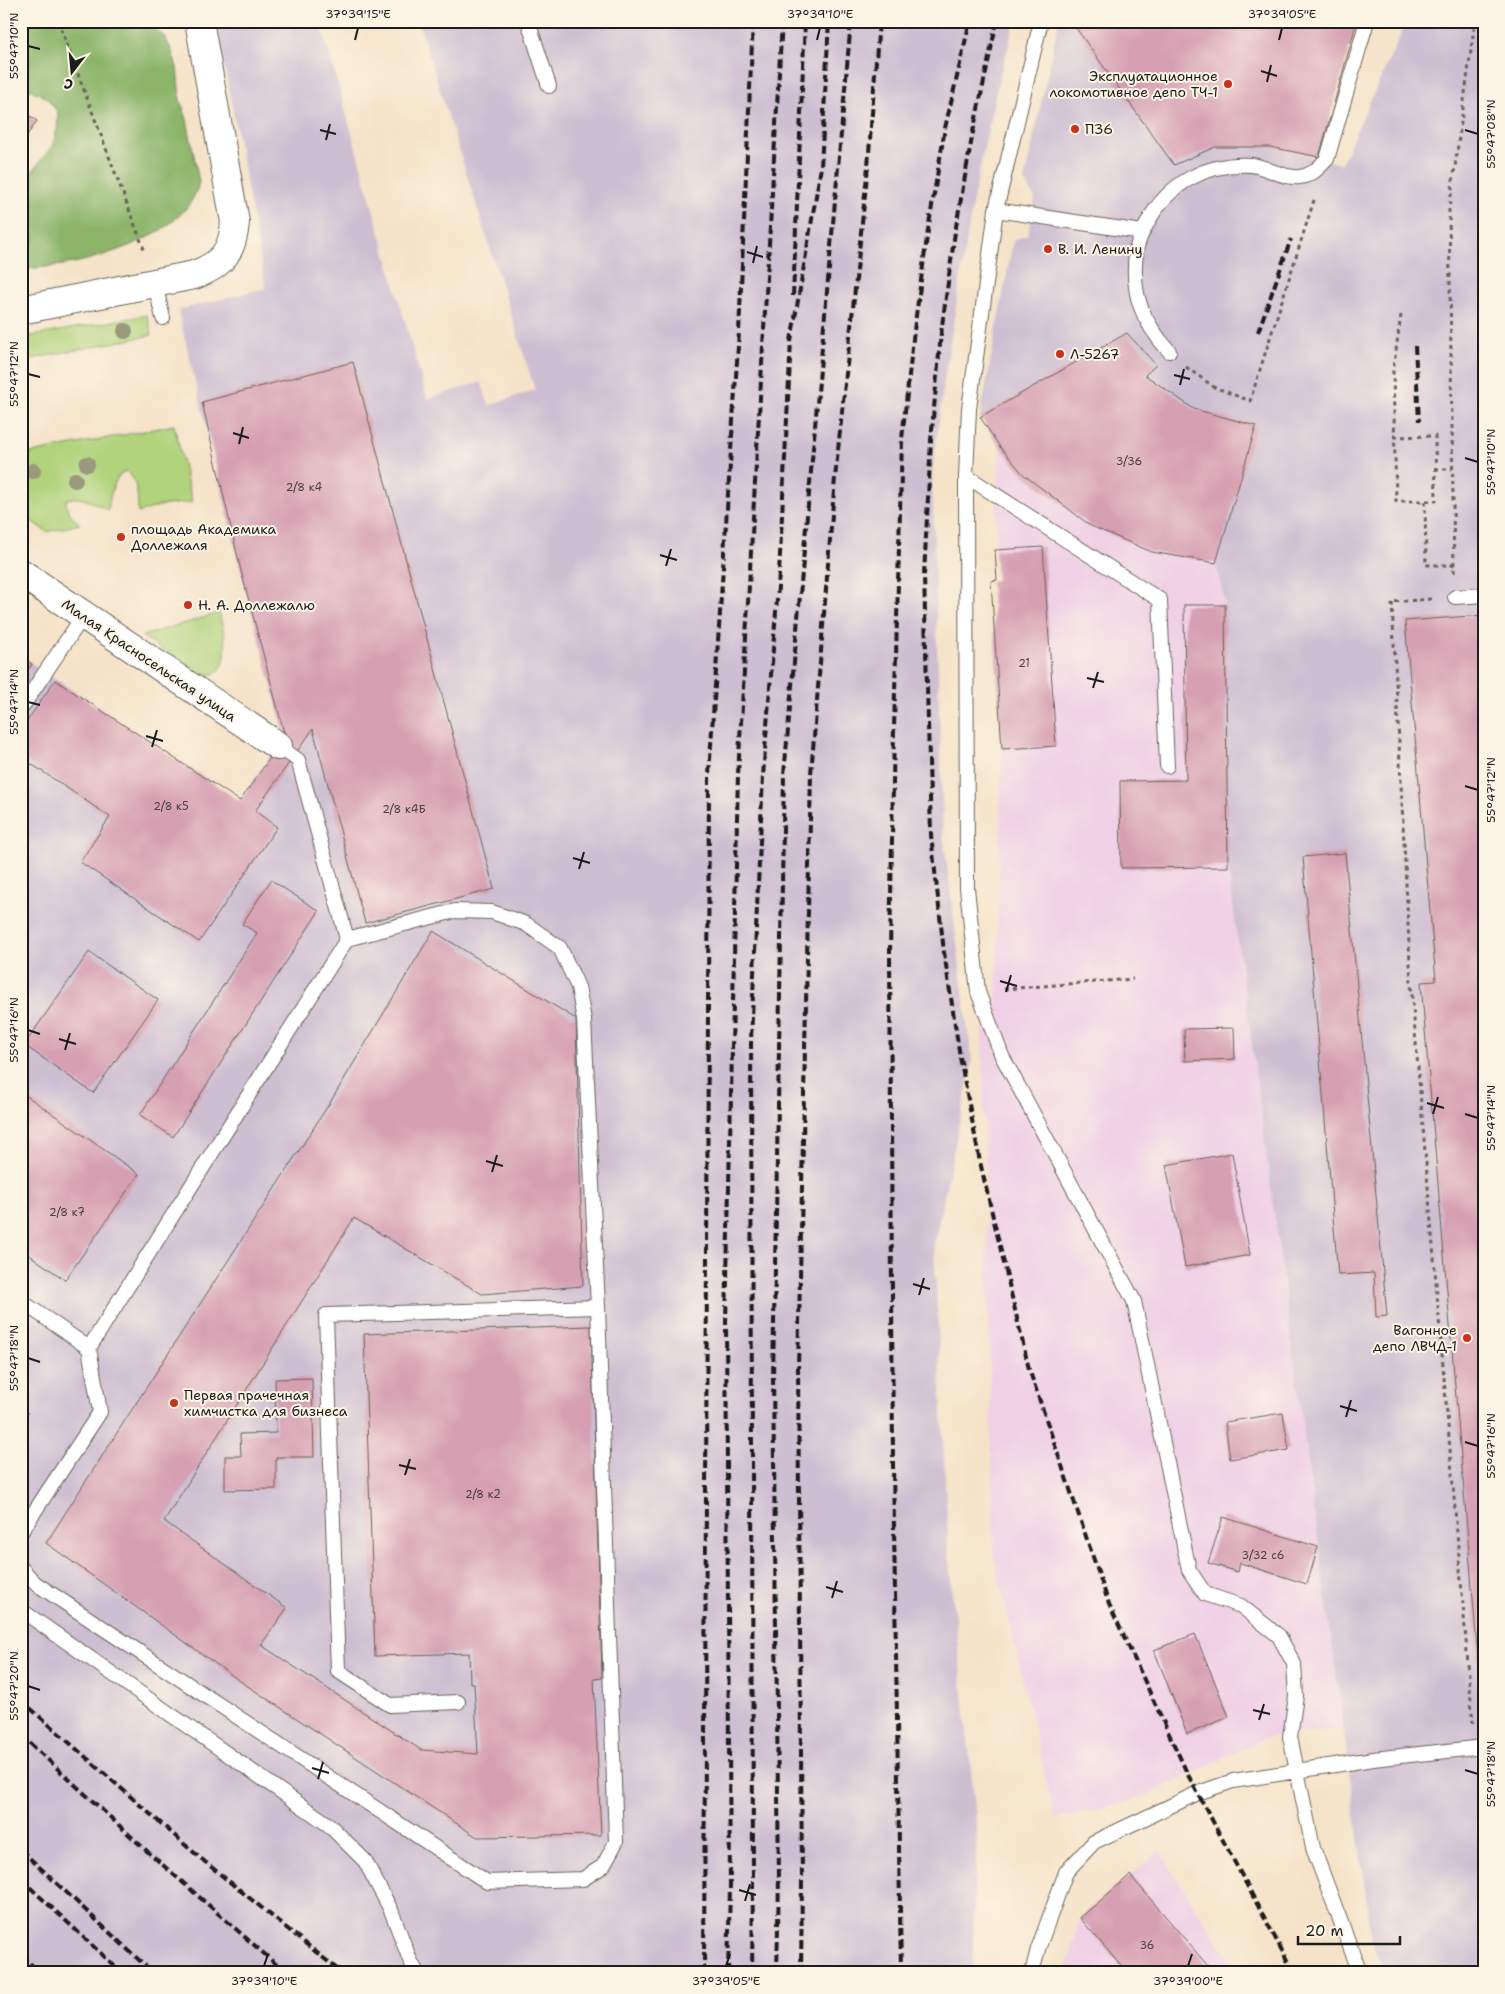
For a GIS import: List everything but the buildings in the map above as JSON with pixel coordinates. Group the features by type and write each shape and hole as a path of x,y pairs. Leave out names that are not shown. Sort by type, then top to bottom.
{"street":[{"path":"21,310 155,284 210,269 224,257 233,240 235,222 199,21"},
{"name":"Малая Красносельская улица","path":"21,573 278,746"}],"lane":[{"path":"528,21 549,86"},
{"path":"1041,21 996,210 969,409 966,476 967,888 978,992 1002,1056 1134,1302 1189,1570 1205,1594 1241,1606 1278,1636 1294,1664 1296,1696 1290,1737 1313,1848 1360,1973"},
{"path":"1169,351 1154,334 1143,314 1136,293 1134,270 1136,248 1155,208 1170,191 1189,178 1209,169 1231,165 1254,165 1297,177 1312,174 1327,159 1367,21"},
{"path":"996,210 1142,232"},
{"path":"155,284 163,318"},
{"path":"966,476 1160,600 1166,766"},
{"path":"1455,598 1484,595"},
{"path":"21,708 84,615"},
{"path":"278,746 298,760 347,939"},
{"path":"21,1532 100,1412 89,1348 347,939 455,911 492,912 526,924 560,948 578,987 584,1020 598,1307 616,1842 603,1866 583,1879 487,1882 35,1583 21,1568"},
{"path":"21,1301 89,1348"},
{"path":"458,1702 390,1704 338,1671 326,1316 598,1307"},
{"path":"21,1610 329,1825 365,1861 391,1910 410,1960 418,1973"},
{"path":"1032,1973 1038,1949 1066,1872 1094,1842 1198,1793 1233,1781 1298,1772 1373,1758 1479,1747"}],"path":[{"path":"58,21 155,284"},
{"path":"1475,21 1449,210 1455,598 1392,602 1411,984 1479,1747"},
{"path":"1169,351 1190,371 1214,387 1250,400 1327,159"},
{"path":"1394,437 1435,436 1436,501 1396,501 1394,437 1393,371 1401,314"},
{"path":"1436,469 1452,468"},
{"path":"1424,501 1426,565 1454,565"},
{"path":"978,992 1133,979"}],"shaded area":[{"path":"216,21 320,21 427,399 481,382 489,405 535,390 418,21 1015,21 996,91 973,200 943,387 932,476 943,834 972,1062 934,1245 949,1562 977,1827 972,1973 21,1973 21,656 239,801 285,736 241,571 178,310 266,288"},
{"path":"1059,21 1071,21 1174,165 1215,147 1270,147 1341,164 1407,21 1484,21 1484,1973 1384,1973 1372,1941 1228,867 1225,605 1216,563 1256,426 1194,409 1145,375 1156,364 1127,333 980,417 1013,241 1028,234 1035,198 1024,181"},
{"path":"1000,447 1024,475 1091,526 1152,552 1216,563 1225,605 1228,867 1345,1728 1268,1737 1147,1795 1108,1807 1055,1819 994,1557 982,1030 996,1009 1002,749 991,581 997,580 995,550"},
{"path":"1159,1851 1239,1973 1065,1973 1080,1918"}],"green space":[{"path":"21,21 150,21 151,26 165,37 177,67 180,100 187,119 199,182 193,198 183,212 153,235 117,250 83,261 21,270 21,186 52,146 57,130 58,113 47,98 21,85"},
{"path":"147,315 152,335 21,361 21,338"},
{"path":"174,425 192,502 159,506 138,513 135,484 130,474 126,471 115,482 108,510 82,499 71,498 66,500 68,510 80,524 47,532 21,514 21,455"},
{"path":"219,613 224,633 225,656 217,672 208,674 195,672 142,636"}],"railway":[{"path":"704,1973 709,774 739,332 753,21"},
{"path":"728,1973 730,1886 726,1324 738,774 782,21"},
{"path":"793,296 805,21"},
{"path":"752,1973 751,1039 763,776 779,574 791,341 821,167 829,21"},
{"path":"777,1973 779,1879 773,1378 784,775 851,21"},
{"path":"801,1973 798,1369 811,774 835,478 868,166 879,21"},
{"path":"901,1973 893,1465 890,952 902,439 914,330 928,230 945,128 970,21"},
{"path":"997,21 973,132 955,232 941,333 931,440 924,575 931,835 944,952 960,1057 980,1162 1029,1369 1109,1604 1188,1775 1294,1973"},
{"path":"1258,332 1291,239"},
{"path":"1415,346 1419,421"},
{"path":"21,1700 199,1857 342,1973"},
{"path":"21,1735 148,1852 286,1973"},
{"path":"21,1850 153,1973"},
{"path":"21,1879 122,1973"},
{"path":"21,1955 40,1973"}],"place":[{"name":"Эксплуатационное локомотивное депо ТЧ-1","path":"1228,84"},
{"name":"П36","path":"1075,129"},
{"name":"В. И. Ленину","path":"1048,249"},
{"name":"Л-5267","path":"1060,354"},
{"name":"площадь Академика Доллежаля","path":"121,537"},
{"name":"Н. А. Доллежалю","path":"188,605"},
{"name":"Вагонное депо ЛВЧД-1","path":"1467,1338"},
{"name":"Первая прачечная химчистка для бизнеса","path":"174,1403"}]}
